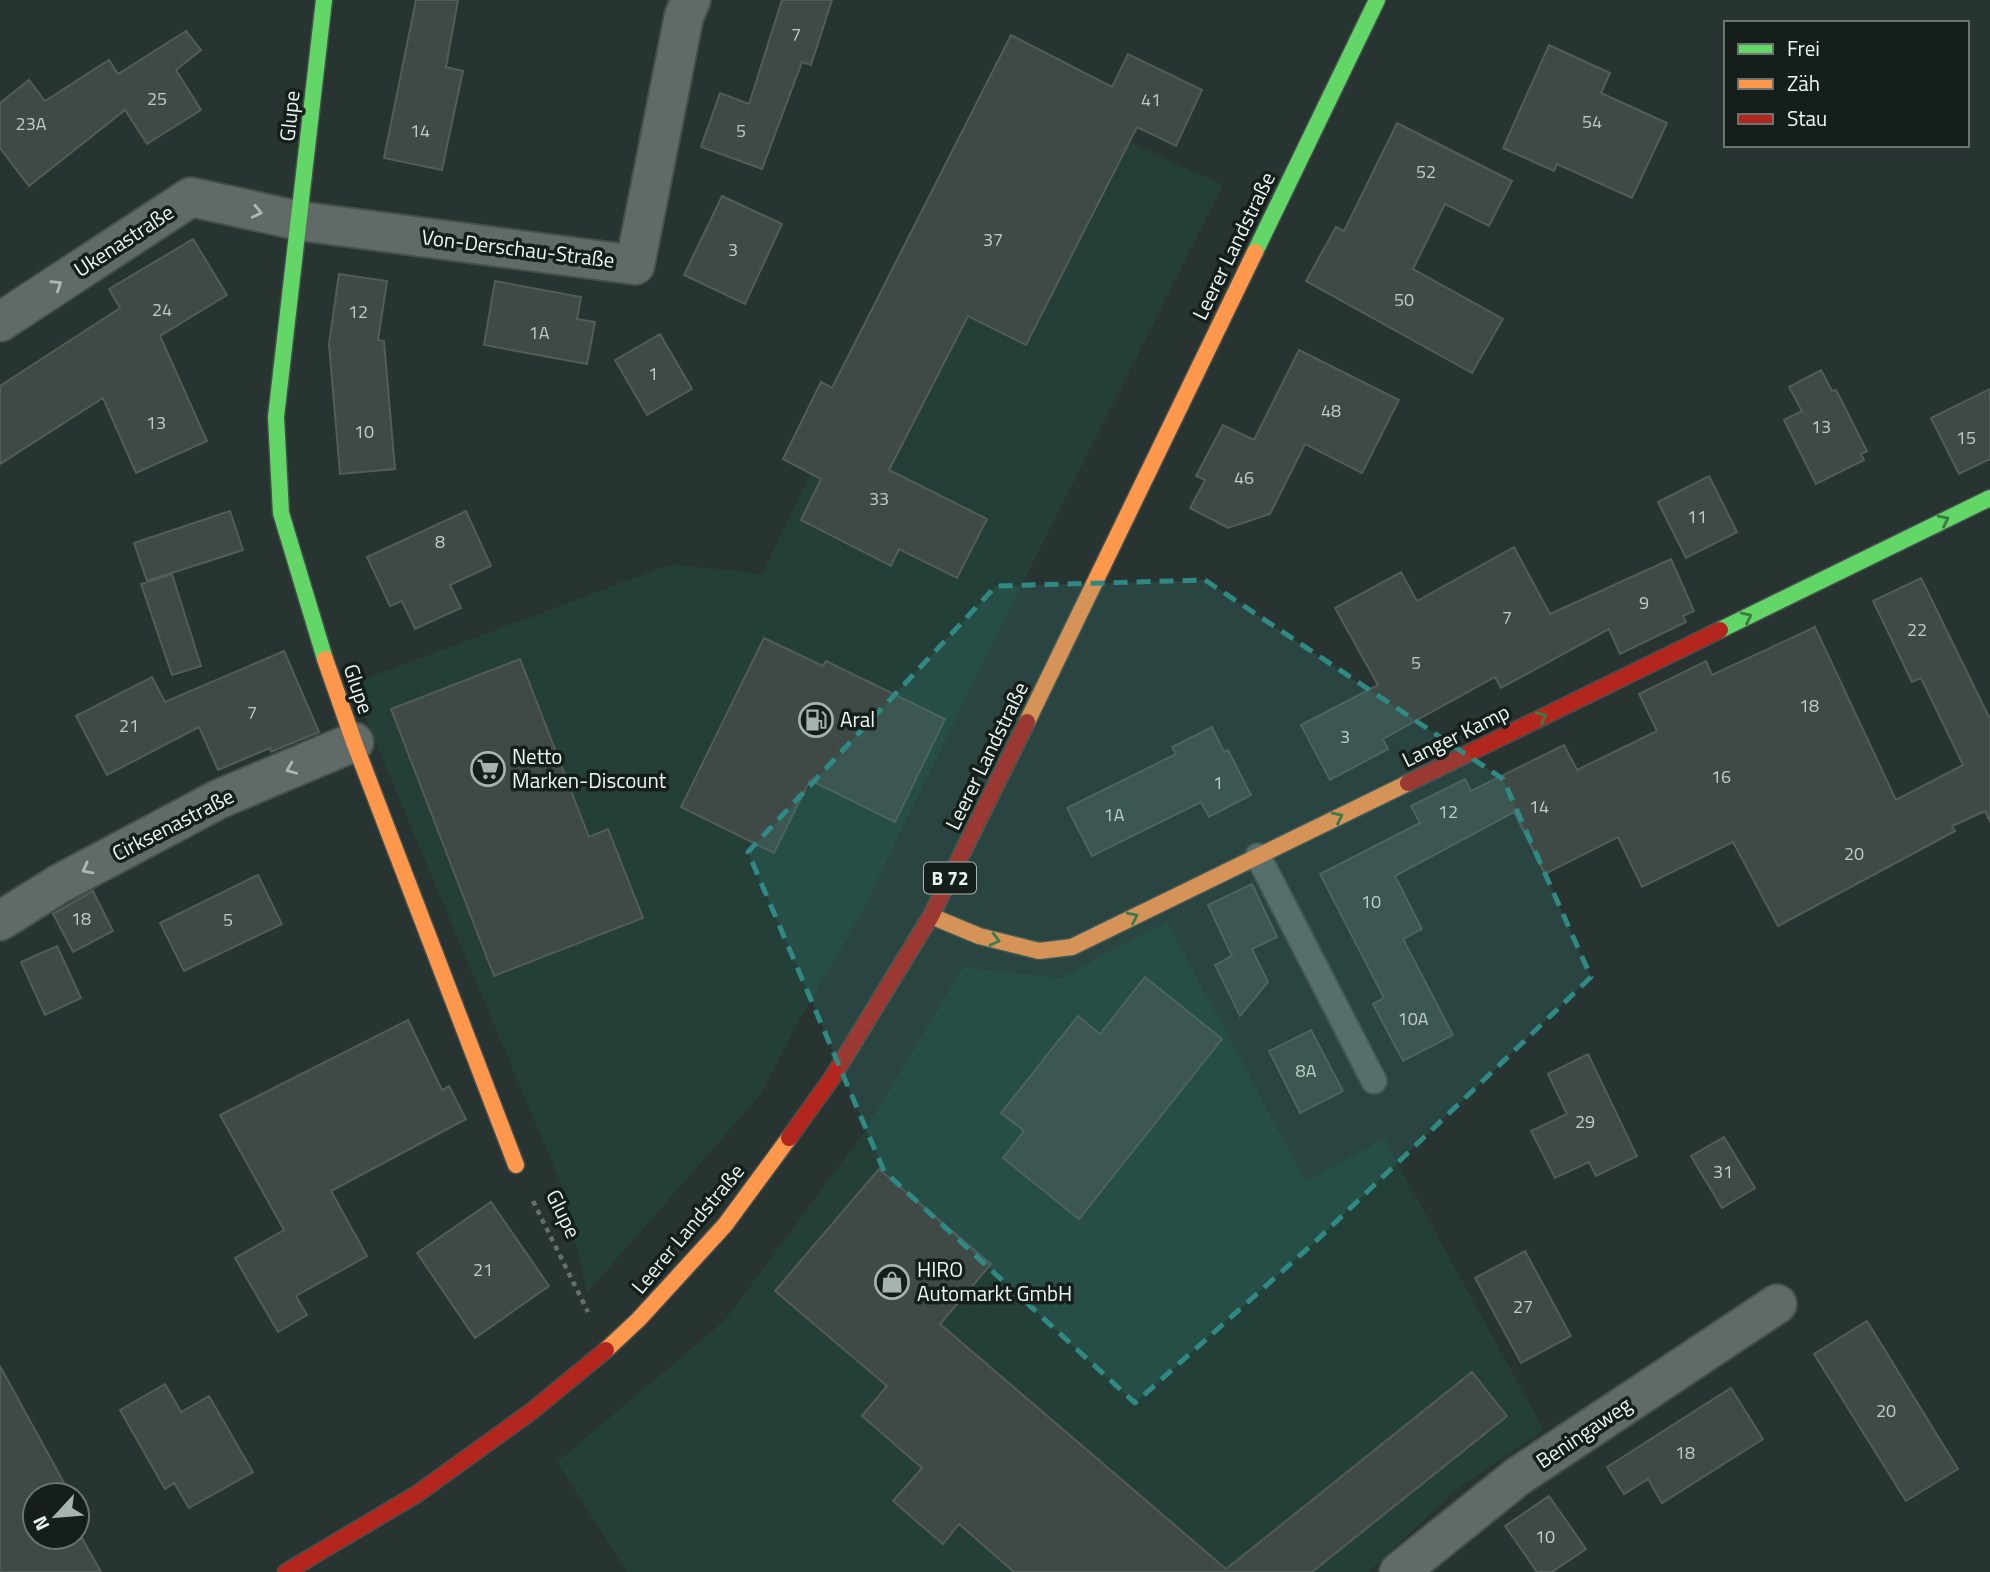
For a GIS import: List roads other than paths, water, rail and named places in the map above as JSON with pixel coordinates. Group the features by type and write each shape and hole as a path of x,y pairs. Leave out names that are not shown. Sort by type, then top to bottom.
{"street":[{"name":"Glupe","path":"324,0 276,417 281,513 314,625 354,742 516,1165"},
{"name":"Von-Derschau-Straße","path":"300,221 635,265 684,16 691,0"},
{"name":"Leerer Landstraße","path":"286,1572 416,1494 532,1411 607,1349 639,1319 725,1225 836,1072 930,916 1032,713 1377,0"},
{"name":"Ukenastraße","path":"0,322 191,197 300,221"},
{"name":"Langer Kamp","path":"930,916 979,936 1039,951 1072,947 1990,498"},
{"name":"Cirksenastraße","path":"0,921 60,884 219,799 354,742"},
{"name":"Beningaweg","path":"1399,1572 1440,1559 1517,1477 1777,1304"}],"lane":[{"path":"1258,856 1374,1081"}],"place":[{"name":"Aral","path":"816,720"},
{"name":"Netto Marken-Discount","path":"488,769"},
{"name":"HIRO Automarkt GmbH","path":"892,1282"}]}
